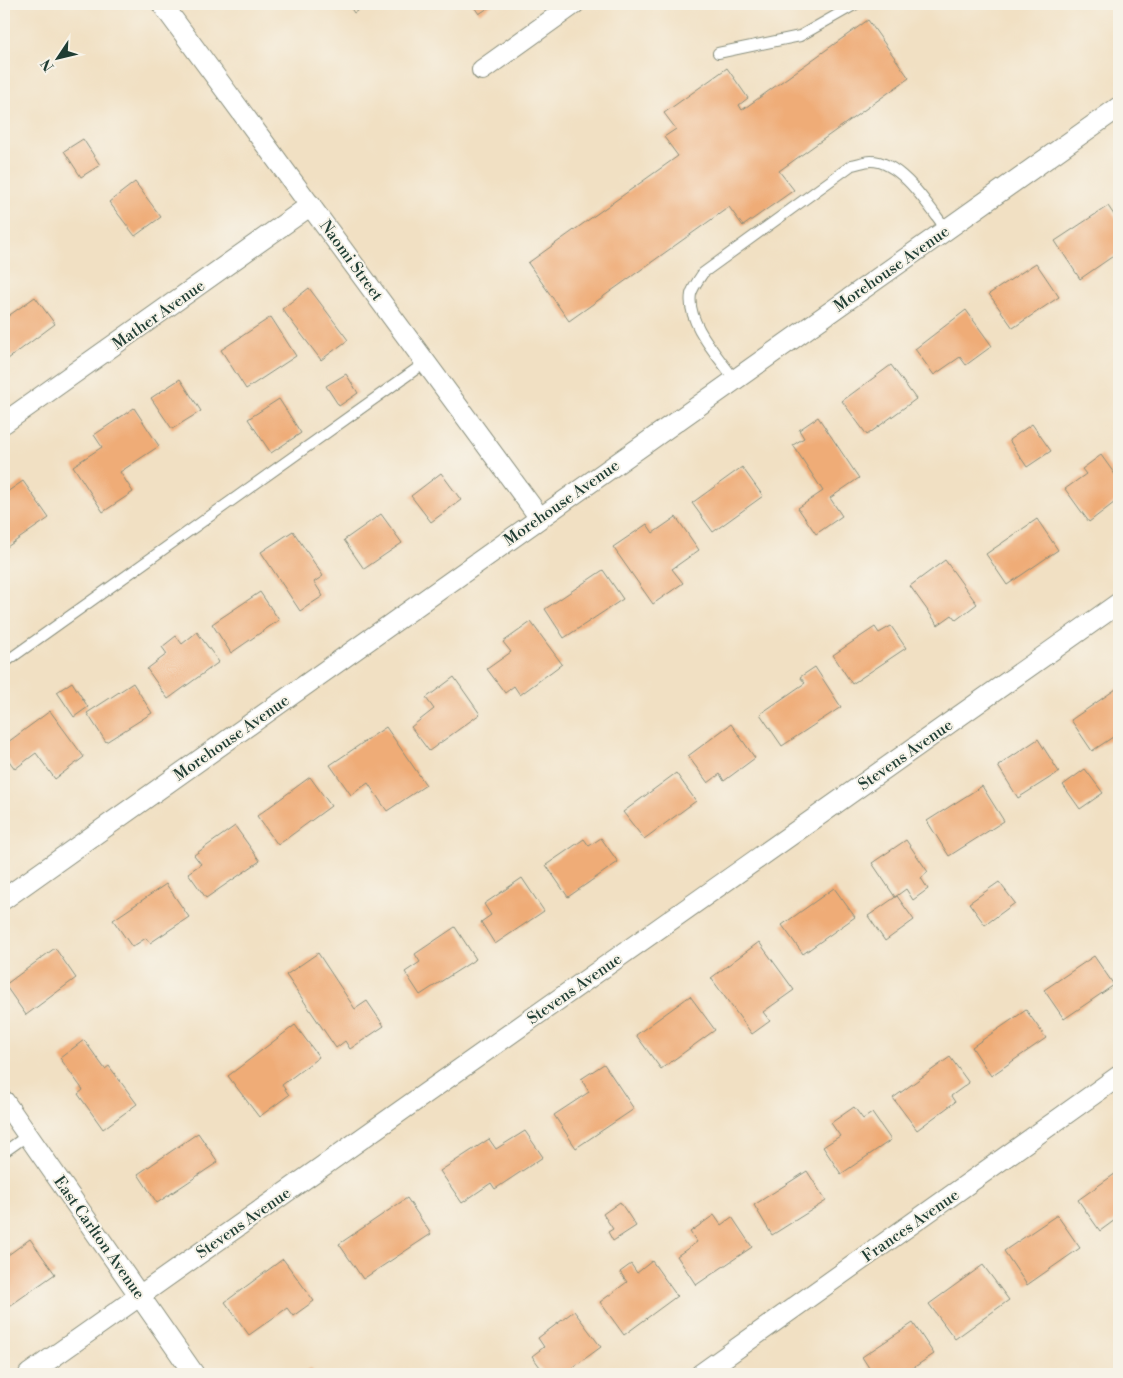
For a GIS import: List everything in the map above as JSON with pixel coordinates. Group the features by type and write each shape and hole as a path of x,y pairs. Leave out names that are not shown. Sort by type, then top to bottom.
{"street":[{"name":"Naomi Street","path":"162,4 312,205 540,518"},
{"path":"482,70 574,4"},
{"name":"Morehouse Avenue","path":"4,899 1119,107"},
{"name":"Mather Avenue","path":"4,423 312,205"},
{"name":"Stevens Avenue","path":"30,1374 1119,603"},
{"name":"Frances Avenue","path":"700,1374 1119,1076"},
{"name":"East Carlton Avenue","path":"4,1101 194,1374"}],"lane":[{"path":"718,53 800,36 856,4"},
{"path":"734,379 700,331 691,309 692,292 703,273 852,165 871,161 890,166 903,176 946,229"},
{"path":"4,663 426,362"},
{"path":"4,1152 28,1135"}],"building":[{"path":"348,4 367,4 354,13"},
{"path":"472,4 494,4 479,14"},
{"path":"868,20 909,78 779,171 794,190 743,226 729,207 569,321 528,263 678,156 664,137 676,129 664,113 727,68 748,98 739,105 742,110"},
{"path":"83,139 100,165 81,177 64,151"},
{"path":"135,182 161,217 135,236 109,202"},
{"path":"1108,206 1119,222 1119,252 1080,279 1055,241"},
{"path":"1036,263 1059,297 1013,328 989,294"},
{"path":"309,288 348,340 321,360 282,309"},
{"path":"35,297 55,324 4,362 4,319"},
{"path":"966,310 992,346 966,365 960,357 934,375 915,349"},
{"path":"271,317 296,356 246,389 221,350"},
{"path":"891,365 916,399 867,435 842,401"},
{"path":"346,374 358,393 339,406 326,386"},
{"path":"180,379 201,411 172,429 151,398"},
{"path":"279,399 301,433 271,453 248,419"},
{"path":"134,408 159,446 120,472 133,492 103,512 73,466 102,447 94,435"},
{"path":"818,417 859,478 830,498 842,516 816,534 798,508 823,491 793,445 804,438 799,430"},
{"path":"1032,424 1051,451 1027,467 1009,440"},
{"path":"1101,455 1119,480 1119,499 1089,522 1065,489 1086,474 1082,469"},
{"path":"742,467 763,496 713,532 692,503"},
{"path":"441,473 461,500 431,522 411,496"},
{"path":"23,481 49,518 4,549 4,494"},
{"path":"381,514 402,543 364,569 344,540"},
{"path":"676,517 699,550 672,569 683,583 653,604 613,547 647,524 653,533"},
{"path":"1037,519 1058,550 1007,585 986,554"},
{"path":"293,531 323,576 314,582 323,596 300,611 261,552"},
{"path":"945,560 977,604 956,620 952,615 938,625 910,586"},
{"path":"603,570 623,599 564,638 545,609"},
{"path":"260,592 279,620 231,653 212,624"},
{"path":"531,622 562,664 520,695 514,686 505,693 487,669 511,652 503,642"},
{"path":"891,626 906,648 852,684 833,655 875,627 879,633"},
{"path":"197,632 219,662 168,699 147,669 167,654 162,647 176,636 182,644"},
{"path":"815,667 841,707 782,746 760,714 805,683 800,677"},
{"path":"454,677 480,714 429,751 411,727 434,709 426,698"},
{"path":"72,682 88,707 74,717 57,692"},
{"path":"133,683 152,713 106,742 87,713"},
{"path":"1119,687 1119,733 1092,751 1071,720"},
{"path":"50,711 84,757 55,779 36,753 15,769 4,754 4,745"},
{"path":"731,724 755,758 724,781 720,774 708,783 688,756"},
{"path":"386,727 426,785 387,811 368,783 351,795 330,765"},
{"path":"1038,739 1059,772 1018,798 998,766"},
{"path":"1085,769 1103,793 1080,809 1063,785"},
{"path":"676,773 696,801 644,839 623,812"},
{"path":"310,777 331,806 278,845 257,816"},
{"path":"982,786 1004,821 949,856 927,821"},
{"path":"235,826 260,861 206,898 188,873 201,864 194,855"},
{"path":"601,838 618,862 568,897 546,865 584,839 589,846"},
{"path":"906,840 928,872 921,878 928,889 913,900 906,889 895,897 872,863"},
{"path":"522,878 544,911 495,944 481,922 491,915 484,904"},
{"path":"999,882 1015,903 985,925 969,903"},
{"path":"166,884 189,917 150,943 146,938 132,947 113,920"},
{"path":"834,888 855,917 803,954 782,925"},
{"path":"897,896 914,920 885,941 868,916"},
{"path":"455,927 476,959 420,995 405,972 420,962 415,954"},
{"path":"759,942 794,990 763,1012 770,1021 752,1034 711,978"},
{"path":"55,948 76,978 26,1015 5,985"},
{"path":"318,953 355,1009 367,1001 384,1026 350,1049 345,1041 336,1048 286,975"},
{"path":"1094,956 1114,985 1064,1019 1044,990"},
{"path":"690,996 715,1030 661,1069 636,1035"},
{"path":"1026,1010 1046,1038 991,1076 972,1047"},
{"path":"295,1025 319,1057 282,1085 289,1095 259,1117 228,1076"},
{"path":"84,1040 105,1069 109,1066 137,1104 103,1129 78,1094 83,1090 60,1058"},
{"path":"950,1057 969,1083 951,1096 955,1102 917,1130 893,1098"},
{"path":"604,1064 634,1109 576,1148 554,1115 589,1092 581,1079"},
{"path":"854,1107 863,1119 872,1113 891,1140 841,1174 823,1147 840,1136 831,1123"},
{"path":"525,1131 543,1157 495,1189 491,1183 462,1203 440,1171 489,1139 496,1149"},
{"path":"198,1133 218,1162 157,1203 138,1174"},
{"path":"807,1171 826,1201 772,1235 754,1205"},
{"path":"1119,1171 1119,1217 1100,1231 1078,1200"},
{"path":"407,1198 431,1234 363,1279 339,1244"},
{"path":"620,1202 636,1226 613,1241 608,1232 613,1229 603,1214"},
{"path":"714,1215 721,1225 732,1217 752,1247 696,1285 677,1256 697,1242 690,1232"},
{"path":"1057,1215 1080,1248 1027,1285 1004,1251"},
{"path":"30,1239 55,1274 4,1310 4,1258"},
{"path":"283,1259 314,1301 293,1316 287,1308 249,1335 225,1302"},
{"path":"652,1261 677,1296 624,1335 600,1302 627,1282 620,1272 631,1264 637,1273"},
{"path":"983,1265 1009,1300 955,1339 929,1304"},
{"path":"574,1311 601,1347 564,1374 545,1374 532,1356 544,1347 538,1338"},
{"path":"913,1323 934,1354 904,1374 873,1374 862,1357"},
{"path":"311,1368 315,1374 301,1374"}]}
